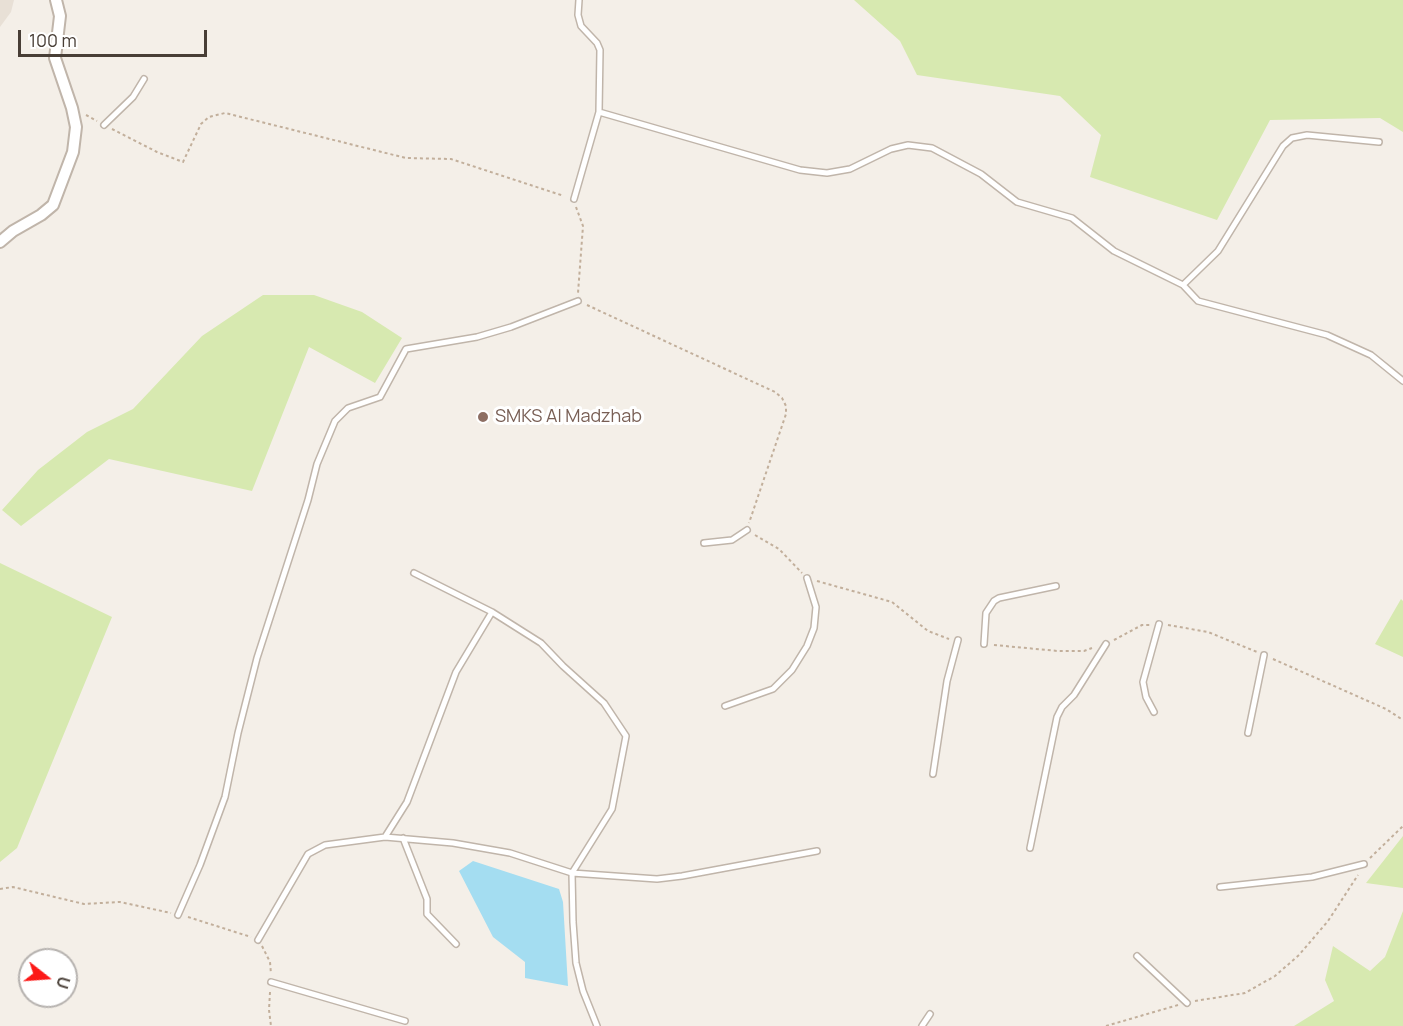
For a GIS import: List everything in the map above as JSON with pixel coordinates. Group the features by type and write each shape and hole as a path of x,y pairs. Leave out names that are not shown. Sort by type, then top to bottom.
{"street":[{"path":"0,242 53,206 73,152 76,127 56,58 60,16 56,0"}],"lane":[{"path":"574,199 599,112 600,50 597,43 581,26 578,15 579,0"},
{"path":"104,125 133,97 144,79"},
{"path":"599,112 800,170 827,173 850,169 891,149 908,145 932,148 981,174 1017,202 1072,218 1114,251 1183,285 1198,301 1328,335 1371,354 1403,381"},
{"path":"1183,285 1218,251 1283,146 1292,138 1307,135 1379,142"},
{"path":"178,915 200,865 225,797 238,733 258,658 308,500 317,464 335,421 348,408 380,397 406,349 488,334 578,301"},
{"path":"704,543 732,540 747,530"},
{"path":"414,573 492,612 541,643 604,703 626,736 612,809 572,873 576,963 583,991 597,1026"},
{"path":"725,706 773,689 792,670 807,646 814,628 816,607 807,578"},
{"path":"984,644 986,613 994,601 1056,586"},
{"path":"385,837 407,801 456,672 492,612"},
{"path":"1154,712 1146,697 1143,682 1159,624"},
{"path":"933,774 947,681 957,640"},
{"path":"1030,848 1057,717 1062,707 1074,695 1106,644"},
{"path":"1248,733 1264,655"},
{"path":"258,940 308,854 325,845 385,837 453,843 510,853 572,873 657,879 817,851"},
{"path":"403,838 427,899 427,914 456,944"},
{"path":"1220,887 1312,877 1364,864"},
{"path":"1137,956 1187,1003"},
{"path":"271,982 405,1021"},
{"path":"922,1026 930,1014"}],"path":[{"path":"72,108 157,152 183,162 201,124 209,117 225,112 406,158 451,159 574,199 583,226 578,301 775,392 782,398 786,406 786,414 747,530 779,549 807,578 892,603 928,631 946,639 957,640"},
{"path":"984,644 1058,651 1084,651 1106,644 1142,625 1178,625 1208,632 1264,655 1386,710 1403,720"},
{"path":"1106,1026 1187,1003 1245,993 1275,976 1299,955 1328,921 1350,890 1364,864 1403,826"},
{"path":"0,889 13,887 84,904 120,902 178,915 258,940 270,962 271,1026"}],"shaded area":[{"path":"0,0 14,0 11,12 0,27"}],"green space":[{"path":"854,0 1403,0 1403,132 1380,118 1270,120 1217,220 1090,177 1101,135 1060,96 917,75 900,41"},
{"path":"263,295 314,295 362,312 402,338 375,383 309,347 252,491 109,459 21,526 2,510 38,470 87,432 133,409 202,336"},
{"path":"0,563 112,617 17,848 0,862"},
{"path":"1401,599 1403,601 1403,657 1375,644"},
{"path":"1403,836 1403,888 1366,883"},
{"path":"1403,911 1403,1026 1294,1026 1334,1001 1325,980 1333,946 1370,971 1385,957"}],"water":[{"path":"473,861 559,889 563,902 568,986 525,978 525,962 493,937 459,871"}],"place":[{"name":"SMKS Al Madzhab","path":"483,417"}]}
